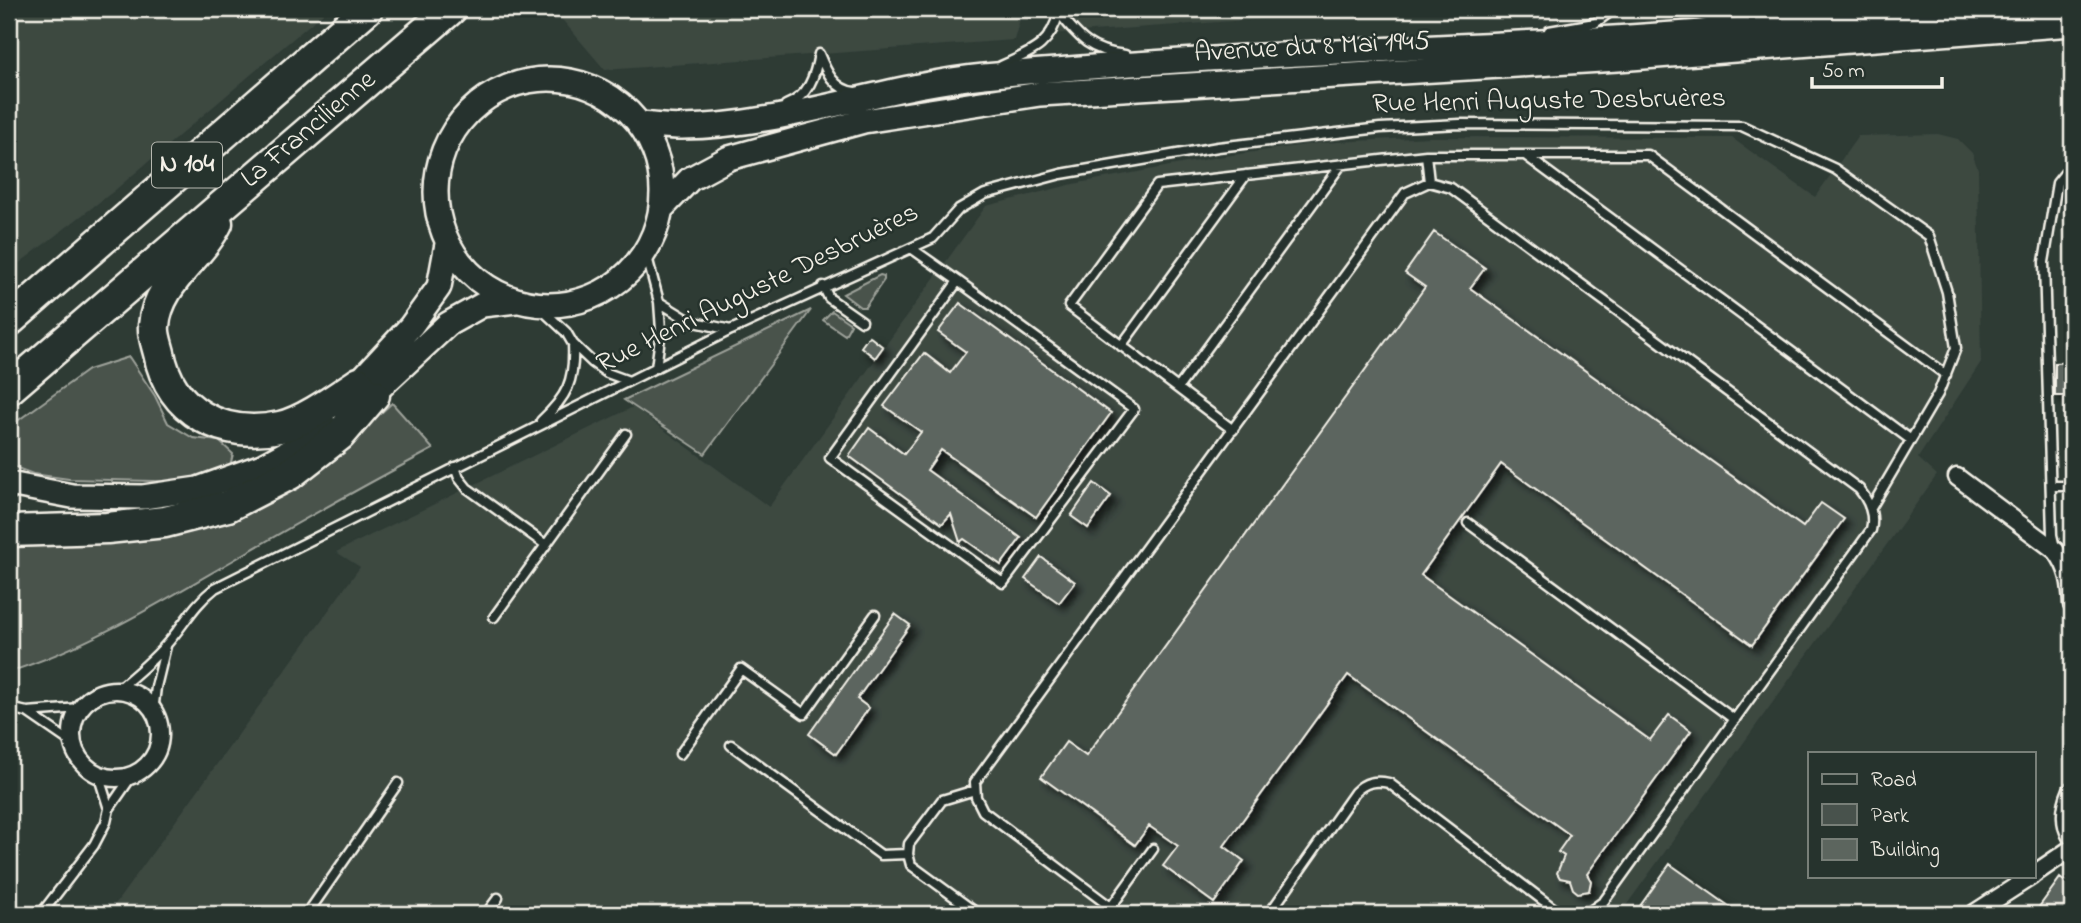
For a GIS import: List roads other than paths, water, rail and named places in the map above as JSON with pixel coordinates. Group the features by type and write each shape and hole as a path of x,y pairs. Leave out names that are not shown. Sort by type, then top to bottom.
{"highway":[{"name":"La Francilienne","path":"9,321 367,9"},
{"name":"La Francilienne","path":"9,389 451,9"},
{"path":"230,197 210,237 163,293 154,327 161,365 178,397 204,420 240,430 282,427 366,389"},
{"path":"9,531 107,528 153,523 228,506 290,474 340,435 366,389"}],"main road":[{"name":"Avenue du 8 Mai 1945","path":"640,124 680,127 736,123 806,112 875,94 982,76 1180,61 1597,39 2020,9"},
{"name":"Avenue du 8 Mai 1945","path":"662,208 690,180 729,158 864,121 1040,94 1618,59 2072,24"},
{"name":"Avenue du 8 Mai 1945","path":"9,472 66,483 128,484 186,480 248,462 296,437 366,389 447,324 482,305 569,304 599,295 625,277 646,253 662,208 662,178 655,149 640,124 619,102 592,86 562,79 531,79 502,88 476,104 455,127 441,155 435,185 437,215 447,244 465,269 488,289 527,303"},
{"name":"Avenue du 8 Mai 1945","path":"9,484 72,496 143,497 198,489 262,466 322,435 366,389 439,287 447,244"}],"street":[{"path":"1958,477 2056,551 2070,578 2072,605"},
{"path":"117,690 139,696 153,712"},
{"name":"Rue Henri Auguste Desbruères","path":"80,708 96,694 117,690"},
{"path":"72,743 72,729 80,708"},
{"name":"Rue Henri Auguste Desbruères","path":"134,773 150,762 158,749 158,719 153,712"},
{"name":"Rue Henri Auguste Desbruères","path":"72,743 77,756 86,767 98,774"},
{"path":"98,774 112,778 134,773"},
{"path":"2072,790 2066,805 2066,819 2072,838"},
{"path":"2036,873 2072,848"},
{"path":"1973,914 2028,878"}],"lane":[{"path":"1510,42 1549,31 1595,23 1614,9"},
{"path":"1679,9 1684,13 1717,20 1796,23"},
{"path":"1059,11 1079,39 1108,53 1180,61"},
{"path":"982,76 1032,53 1052,35 1059,11"},
{"path":"736,123 796,101 814,80 819,54 829,77 847,91 875,94"},
{"name":"Rue Henri Auguste Desbruères","path":"117,690 166,644 198,600 215,588 731,330 933,237 959,209 985,194 1061,174 1218,147 1380,128 1460,124 1742,126 1835,169 1929,236 1947,292 1956,348 1938,394 1871,508 1874,520 1871,530 1604,901 1586,914"},
{"path":"1426,155 1429,182"},
{"path":"1233,430 1069,306 1157,185 1426,155 1648,155 1946,374"},
{"path":"1525,155 1911,440"},
{"path":"1178,388 1341,165"},
{"path":"2056,551 2052,536 2044,262 2057,183 2066,173 2072,171"},
{"path":"1121,346 1246,175"},
{"path":"1120,914 983,811 975,790 975,782 1405,193 1429,182 1451,188 1858,489 1871,508"},
{"path":"911,247 958,281 1134,409 1003,583 830,458 958,281"},
{"path":"646,253 659,302 661,330 656,368"},
{"path":"823,286 829,298 862,321"},
{"path":"659,302 690,321 731,330"},
{"path":"527,303 566,332 573,344 607,373 629,381"},
{"path":"532,429 567,393 574,362 573,344"},
{"path":"494,617 626,435"},
{"path":"455,467 467,488 546,545"},
{"path":"2051,486 2072,486"},
{"path":"1468,523 1735,720"},
{"path":"680,754 741,669 804,714 875,615"},
{"name":"Rue Henri Auguste Desbruères","path":"153,712 166,644"},
{"name":"Rue Henri Auguste Desbruères","path":"9,708 27,712 80,708"},
{"name":"Rue Henri Auguste Desbruères","path":"27,712 72,743"},
{"path":"731,745 881,855 908,854"},
{"path":"41,914 94,845 106,822 109,809 134,773"},
{"path":"98,774 109,809"},
{"path":"1269,914 1355,792 1362,786 1380,781 1389,783 1561,914"},
{"path":"307,914 398,783"},
{"path":"975,790 942,800 909,844 908,854 911,865 978,914"},
{"path":"1111,907 1153,849"},
{"path":"486,914 498,898"}]}
